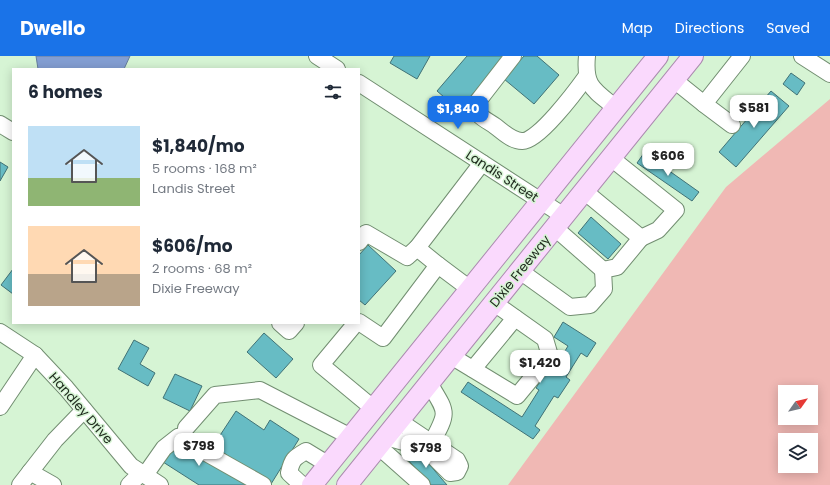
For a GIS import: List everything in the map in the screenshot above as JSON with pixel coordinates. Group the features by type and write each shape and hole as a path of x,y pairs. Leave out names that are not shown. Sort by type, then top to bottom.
{"main road":[{"path":"312,485 658,56"},
{"name":"Dixie Freeway","path":"347,485 693,56"}],"street":[{"path":"317,56 335,68"},
{"path":"513,56 475,105 478,114 516,140 524,142 531,140 554,118 586,77"},
{"path":"587,56 586,77 593,89 616,108"},
{"path":"704,104 742,56"},
{"path":"802,56 830,74"},
{"path":"674,80 732,125"},
{"name":"Landis Street","path":"360,84 541,201 603,270"},
{"path":"0,124 12,131"},
{"path":"520,271 570,307 590,305 604,289 603,270 617,268 641,238 658,230 676,210 612,158"},
{"path":"360,241 366,233 407,257 417,248 482,163"},
{"path":"584,191 641,238"},
{"path":"417,248 470,289"},
{"path":"360,323 383,338 438,265"},
{"path":"451,356 517,396 550,356 545,339 494,303"},
{"path":"473,369 515,318"},
{"path":"281,324 289,331 295,324"},
{"path":"356,324 321,364 374,409"},
{"name":"Handley Drive","path":"0,332 34,355 84,410 131,466 160,485"},
{"path":"0,408 34,355"},
{"path":"429,383 444,406 445,419 432,442"},
{"path":"186,428 215,395 260,390 351,437"},
{"path":"20,485 55,440 84,410"},
{"path":"382,442 425,448 450,473 457,472 460,466 457,460 399,421"},
{"path":"129,485 143,474 164,448 178,437 263,485"},
{"path":"382,442 422,485"},
{"path":"302,485 289,473 292,460 306,451 329,465"},
{"path":"30,472 53,485"}],"shaded area":[{"path":"830,99 830,485 508,485 726,187"}],"water":[{"path":"36,56 130,56 124,68 38,68"}],"building":[{"path":"394,56 430,56 417,79 390,63"},
{"path":"467,56 505,56 459,110 437,91"},
{"path":"524,56 537,56 559,75 534,104 504,79"},
{"path":"791,73 805,83 797,95 783,84"},
{"path":"771,91 789,106 736,167 719,152"},
{"path":"644,153 699,192 692,201 637,163"},
{"path":"0,162 8,167 0,181"},
{"path":"591,217 621,244 608,259 578,233"},
{"path":"368,245 396,271 365,305 360,301 360,254"},
{"path":"12,270 12,293 1,285"},
{"path":"563,322 596,343 587,357 581,353 566,377 570,380 558,398 554,396 535,426 540,430 533,439 461,392 468,382 522,417 539,390 536,388 550,366 554,369 568,346 554,337"},
{"path":"264,333 293,359 276,378 247,352"},
{"path":"134,340 149,348 140,364 155,373 148,386 118,369"},
{"path":"175,374 202,386 190,411 163,398"},
{"path":"236,411 264,430 270,420 299,439 271,484 213,446"},
{"path":"178,439 250,485 199,485 163,462"},
{"path":"417,450 447,485 431,485 407,459"}]}
